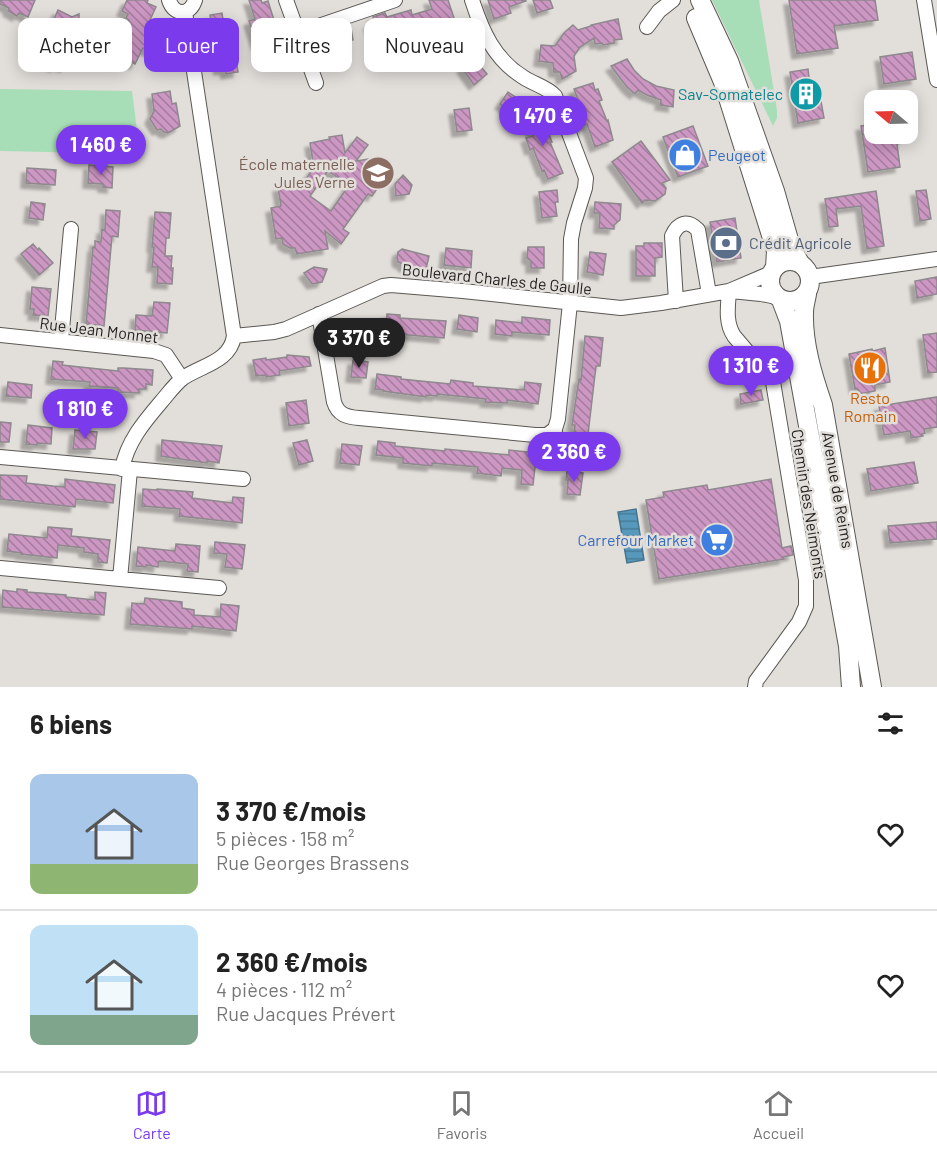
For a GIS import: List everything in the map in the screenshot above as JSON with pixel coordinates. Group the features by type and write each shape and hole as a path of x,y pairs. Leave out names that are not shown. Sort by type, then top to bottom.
{"main road":[{"name":"Avenue de Reims","path":"688,0 723,82 776,251 769,279 770,286 789,321 848,646 851,687"},
{"name":"Avenue de Reims","path":"700,0 729,61 775,191 791,247 806,278 804,312 806,339 812,372 823,405 872,687"},
{"path":"773,270 787,261 794,261 806,278 802,298 788,302 779,299"}],"street":[{"path":"120,579 125,456 133,438 182,379 225,355 232,346 234,336 195,4 181,12 173,9 169,0"},
{"path":"286,0 293,18"},
{"path":"342,18 395,0"},
{"path":"472,0 483,31 490,45 502,60 523,77 555,96 586,178 571,239 570,303 553,460"},
{"path":"647,27 659,11 673,0"},
{"path":"924,0 937,80"},
{"path":"312,72 316,83"},
{"path":"676,301 672,236 675,228 683,223 693,224 698,230 709,294"},
{"path":"61,341 71,229"},
{"path":"806,278 937,259"},
{"name":"Boulevard Charles de Gaulle","path":"729,291 773,270"},
{"name":"Boulevard Charles de Gaulle","path":"234,336 279,330 375,289 391,285 621,308 729,291 761,294 779,299"},
{"name":"Chemin des Neimonts","path":"729,291 730,329 773,382 806,580 806,606 803,614 756,681 755,687"},
{"path":"319,314 334,402 339,412 344,415 535,435 547,435 555,429"},
{"name":"Rue Jean Monnet","path":"0,335 160,352 169,359 182,379"},
{"path":"0,457 243,479"},
{"path":"0,568 219,588"}],"green space":[{"path":"712,0 759,0 777,110 777,118 773,126"},
{"path":"0,89 132,91 140,154 0,151"}],"water":[{"path":"636,509 644,560 627,563 618,512"}],"building":[{"path":"0,0 35,0 28,17 19,13 17,16 8,11 9,8 0,4"},
{"path":"127,0 148,0 147,3 156,7 151,18 144,18 144,49 135,64 132,62 132,18 126,18 128,14 122,11"},
{"path":"249,0 261,0 262,3 268,1 273,18 255,18"},
{"path":"429,0 448,0 454,18 373,17 385,13 387,17 411,10 412,15 432,9"},
{"path":"488,0 526,1 509,7 511,13 494,19"},
{"path":"533,0 550,0 553,8 537,13"},
{"path":"789,0 875,0 878,20 834,26 838,48 797,54"},
{"path":"58,10 72,17 79,14 79,18 54,18"},
{"path":"222,13 223,18 211,18 210,15"},
{"path":"618,19 622,39 603,45 602,43 595,44 594,38 580,47 574,56 576,71 562,79 560,72 554,72 553,63 539,61 541,45 555,46 573,25 578,30"},
{"path":"912,52 916,79 884,84 880,57"},
{"path":"627,59 643,79 656,86 674,90 673,107 660,105 661,100 638,90 635,94 627,87 611,66"},
{"name":"Sav-Somatelec","path":"808,69 810,86 818,85 824,118 798,123 790,72"},
{"path":"465,72 485,72 487,74 474,85"},
{"path":"593,83 602,100 599,101 608,120 613,140 595,147 587,124 577,128 572,115 582,111 574,89"},
{"path":"170,91 172,104 176,103 180,126 168,133 161,129 157,130 150,119 154,111 152,94"},
{"path":"508,92 523,102 515,114 500,104"},
{"path":"469,108 472,130 457,132 454,110"},
{"path":"541,114 563,173 548,179 544,170 542,171 533,148 530,150 526,138 533,136 527,119"},
{"path":"693,126 708,166 678,177 663,137"},
{"path":"861,126 864,126 864,144 897,144 900,167 868,172"},
{"path":"342,135 345,153 357,137 368,145 356,161 375,158 377,171 362,173 379,186 372,196 368,194 343,229 349,233 341,244 325,231 328,249 297,254 295,248 283,244 282,238 276,239 271,208 281,206 278,187 303,183 314,168 310,143 330,139 329,137","holes":["328,171 349,185 331,211 310,196"]},
{"path":"641,141 670,180 662,183 666,188 665,194 655,201 645,200 642,203 612,162"},
{"path":"89,165 113,167 112,188 103,187 103,184 88,183"},
{"path":"27,168 56,170 55,185 26,183"},
{"path":"403,175 412,185 409,194 396,196 395,184"},
{"path":"557,190 558,202 555,202 557,216 542,218 539,192"},
{"path":"926,190 931,219 920,221 916,191"},
{"path":"876,191 884,246 867,249 861,206 836,209 838,226 829,227 825,199"},
{"path":"31,202 45,204 43,220 29,218"},
{"path":"595,202 621,204 620,220 614,225 614,229 599,228 600,213 594,213"},
{"path":"106,210 120,211 118,237 112,236 104,326 86,324 93,247 95,247 95,241 101,242 102,229 105,230"},
{"path":"155,212 171,213 165,256 172,256 172,284 157,283 158,267 152,267"},
{"path":"735,218 741,258 717,262 710,222"},
{"path":"644,243 662,243 662,257 655,258 655,276 636,276 636,246 644,246"},
{"path":"33,244 53,263 39,275 21,254"},
{"path":"528,247 544,247 544,268 531,268 531,261 527,258"},
{"path":"446,248 472,251 471,268 444,265"},
{"path":"402,249 429,256 426,269 410,268 398,262 398,252"},
{"path":"590,252 606,254 603,275 587,272"},
{"path":"314,267 327,269 322,282 312,284 304,273"},
{"path":"937,277 937,294 917,298 915,281"},
{"path":"32,287 51,289 48,316 33,315 34,309 30,309"},
{"path":"154,302 170,303 167,333 135,330 136,315 152,316"},
{"path":"387,314 400,315 400,318 446,321 444,338 385,333"},
{"path":"459,315 478,318 477,332 457,329"},
{"path":"522,317 550,320 549,335 512,332 512,336 495,334 496,320 522,323"},
{"path":"363,324 365,340 352,342 351,337 345,338 343,327"},
{"path":"937,333 937,372 928,373 923,335"},
{"path":"585,336 603,338 600,366 596,366 587,443 573,442 575,425 572,425 579,379 581,380"},
{"name":"Resto Romain","path":"885,348 890,382 875,385 875,391 859,394 858,389 855,389 849,354"},
{"path":"287,355 309,357 311,366 279,371 280,375 256,376 253,360 287,357"},
{"path":"353,360 368,362 366,378 351,377"},
{"path":"53,361 63,362 62,365 118,371 118,368 153,370 152,385 146,384 146,389 139,389 139,393 118,392 118,388 89,386 90,382 51,379"},
{"path":"377,374 401,377 401,379 450,384 451,380 473,383 473,386 524,390 525,382 541,384 538,404 507,400 507,403 485,402 486,399 437,394 437,396 426,395 426,397 375,389"},
{"path":"8,382 32,385 31,398 6,396"},
{"path":"761,390 763,400 741,404 740,394"},
{"path":"937,397 937,427 924,429 923,436 911,438 910,431 884,435 879,406"},
{"path":"306,400 309,423 289,426 286,403"},
{"path":"0,422 11,423 9,442 0,442"},
{"path":"28,425 52,428 51,444 26,444"},
{"path":"75,430 97,432 95,449 73,449"},
{"path":"162,440 222,446 219,463 161,456"},
{"path":"307,440 313,461 299,465 293,443"},
{"path":"378,441 395,443 395,446 445,451 445,449 509,455 509,450 528,452 536,459 533,485 521,484 522,470 502,468 501,476 477,473 478,467 403,463 403,458 376,455"},
{"path":"342,444 362,446 359,465 340,463"},
{"path":"914,462 918,483 871,491 867,469"},
{"path":"567,471 583,473 580,495 567,494"},
{"path":"0,475 27,476 26,483 53,486 65,487 65,479 115,485 113,503 76,499 75,507 0,499"},
{"name":"Carrefour Market","path":"771,479 782,548 791,546 793,555 783,557 784,559 659,579 646,500 664,497 663,492 707,485 708,490"},
{"path":"143,489 193,492 192,498 232,503 233,497 244,498 242,523 179,516 180,509 142,506"},
{"path":"937,522 937,539 890,543 888,526"},
{"path":"48,527 72,529 71,536 110,540 107,563 98,562 98,554 84,552 84,548 58,545 57,558 7,551 9,534 47,538"},
{"path":"215,542 245,545 242,569 225,567 227,554 214,553"},
{"path":"176,544 200,546 198,572 187,571 188,564 159,561 158,567 136,566 138,547 175,551"},
{"path":"17,589 95,600 95,592 106,593 104,615 2,607 3,590 17,592"},
{"path":"145,598 182,602 182,608 194,610 194,615 220,617 221,604 239,606 236,631 192,626 192,629 130,624 132,603 144,604"}],"place":[{"name":"Sav-Somatelec","path":"806,94"},
{"name":"Peugeot","path":"685,155"},
{"name":"École maternelle Jules Verne","path":"378,173"},
{"name":"Crédit Agricole","path":"726,243"},
{"name":"Resto Romain","path":"870,368"},
{"name":"Carrefour Market","path":"717,540"}]}
